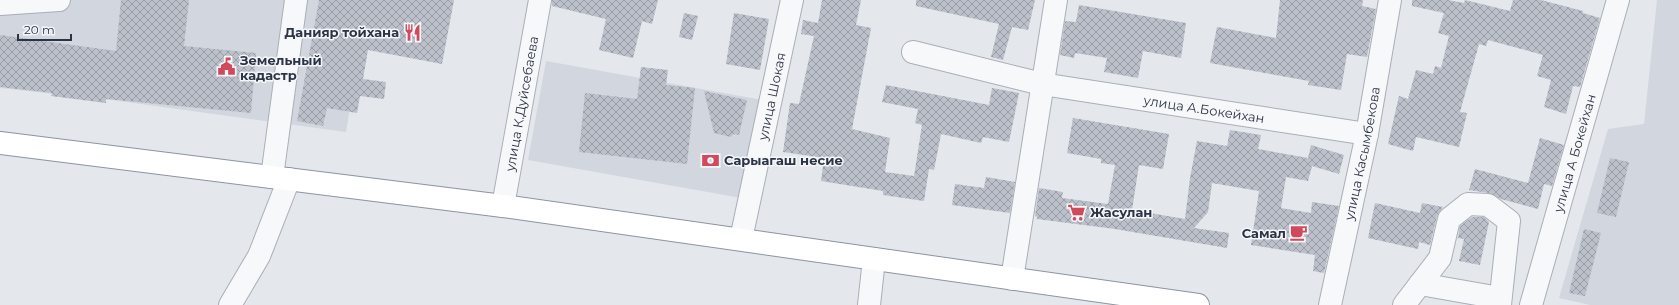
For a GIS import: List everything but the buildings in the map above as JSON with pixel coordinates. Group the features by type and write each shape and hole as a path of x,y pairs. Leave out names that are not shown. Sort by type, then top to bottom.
{"highway":[{"path":"0,143 503,206 1198,305"}],"street":[{"path":"0,4 59,0"},
{"path":"230,305 259,256 272,223 280,178 296,0"},
{"name":"улица К.Дуйсебаева","path":"503,206 540,0"},
{"name":"улица Шокая","path":"740,239 792,0"},
{"path":"1012,279 1056,0"},
{"name":"улица Касымбекова","path":"1330,305 1367,134 1390,0"},
{"name":"улица А Бокейхан","path":"1531,305 1618,0"},
{"name":"улица А.Бокейхан","path":"913,52 1042,84 1367,134"},
{"path":"1404,305 1420,284 1440,258 1448,219 1468,204 1488,205 1509,221 1500,302 1420,284"},
{"path":"869,305 874,259"}],"shaded area":[{"path":"0,0 368,0 346,132 112,100 0,88"},
{"path":"1657,0 1679,0 1679,305 1590,305 1559,298 1608,129 1644,124"},
{"name":"Сарыагаш несие","path":"546,61 768,101 747,199 528,160"}],"place":[{"name":"Данияр тойхана","path":"412,32"},
{"name":"Земельный кадастр","path":"227,67"},
{"name":"Сарыагаш несие","path":"711,160"},
{"name":"Жасулан","path":"1077,212"},
{"name":"Самал","path":"1299,233"}]}
